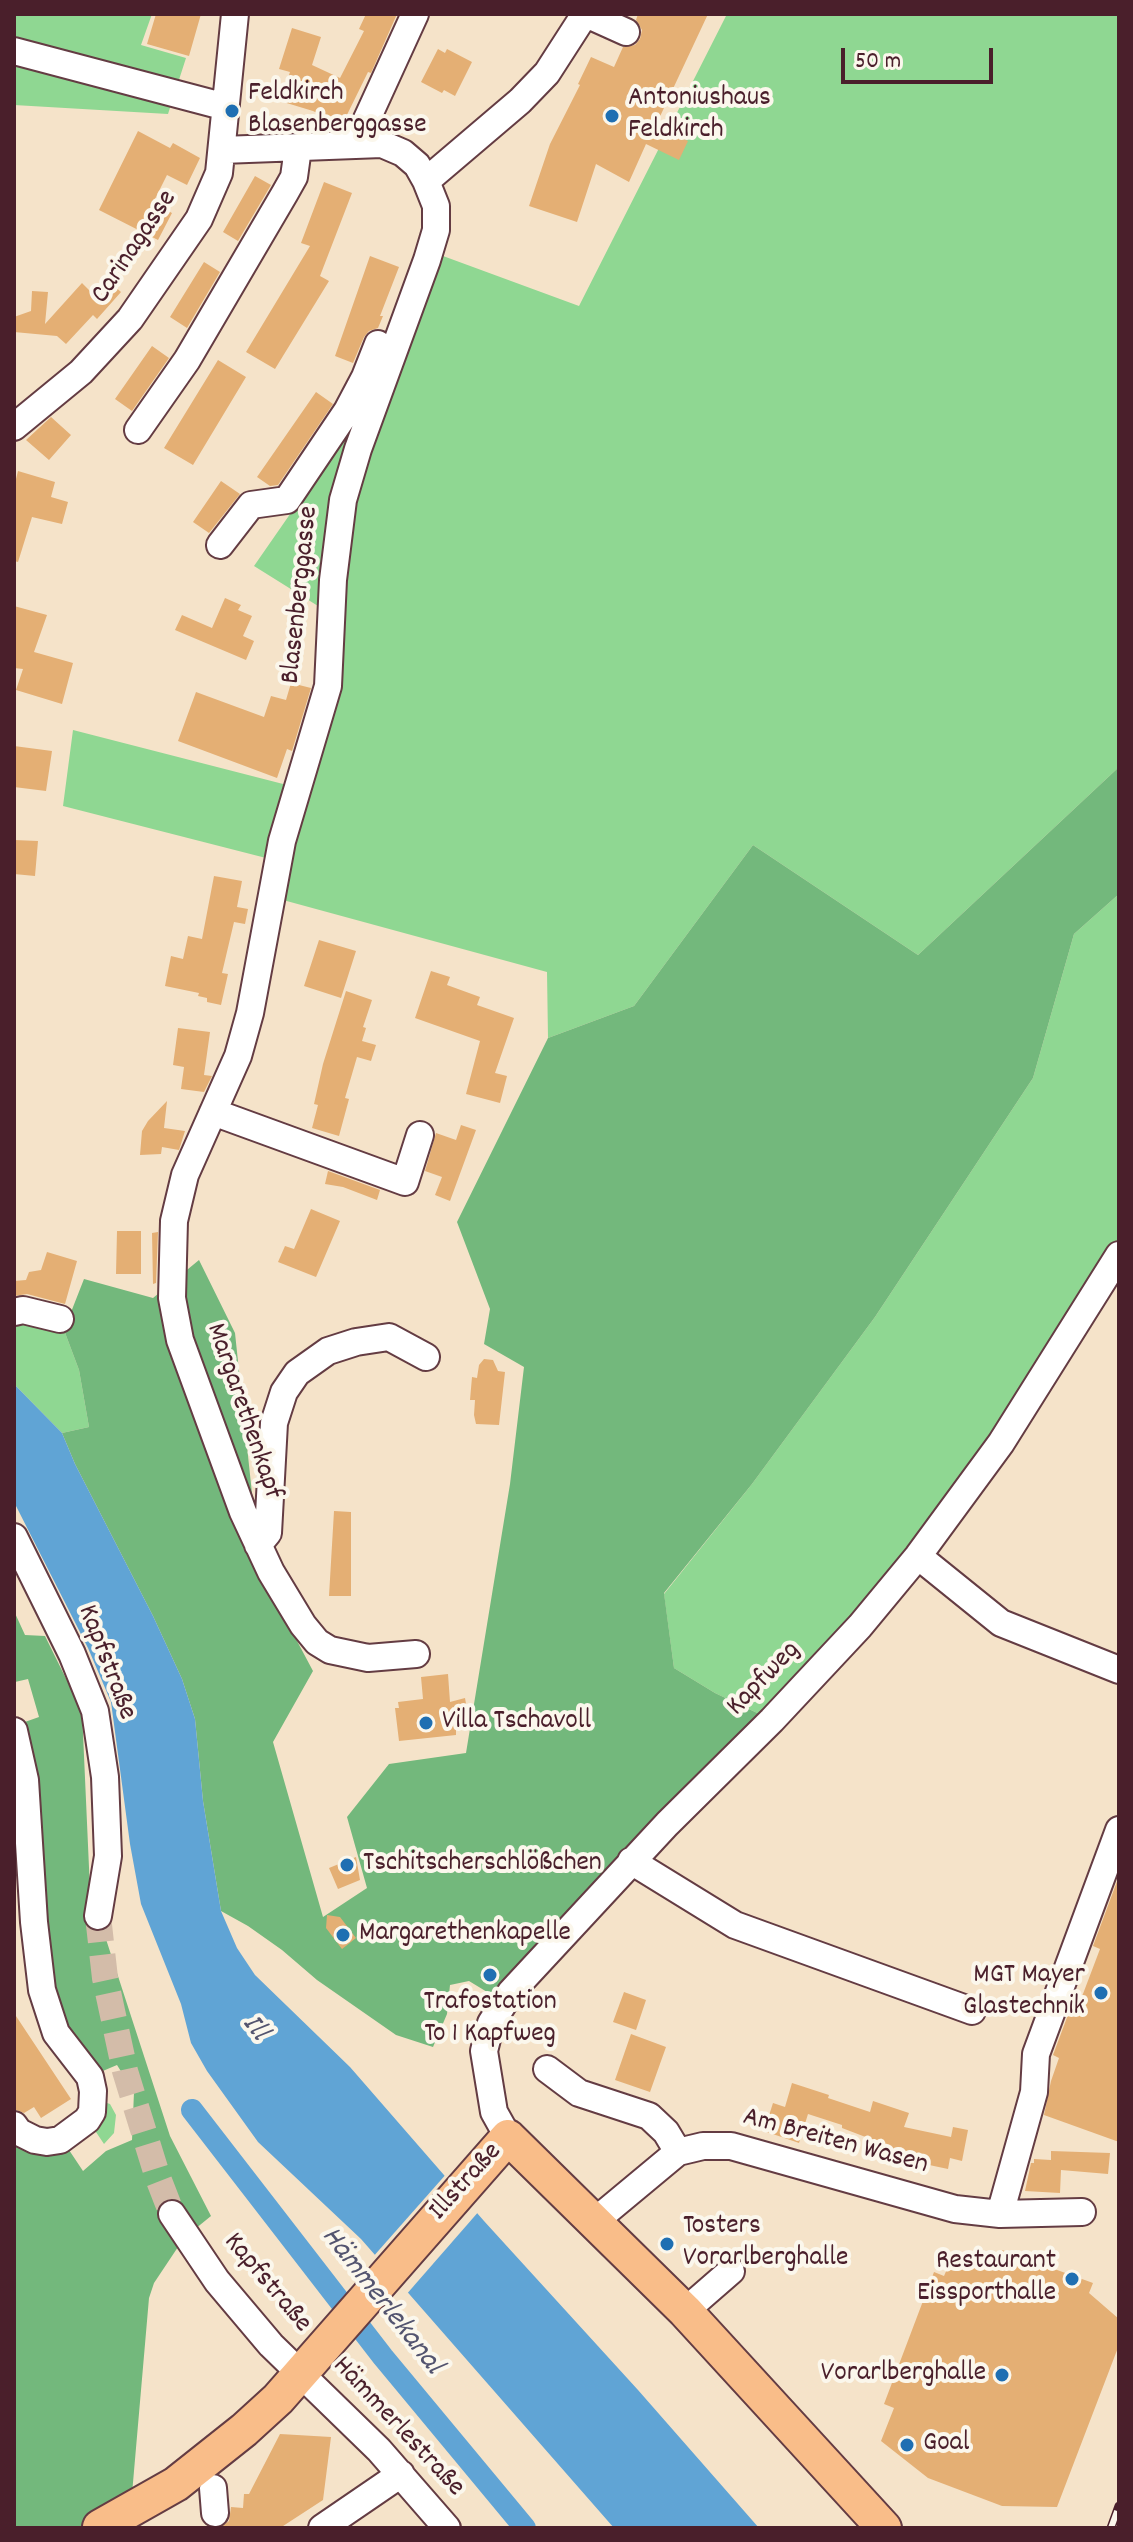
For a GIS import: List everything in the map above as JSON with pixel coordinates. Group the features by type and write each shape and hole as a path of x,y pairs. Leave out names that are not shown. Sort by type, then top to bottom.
{"main road":[{"name":"Illstraße","path":"100,2527 176,2484 219,2452 278,2399 508,2137 685,2311 884,2528"}],"street":[{"name":"Carinagasse","path":"14,427 81,372 130,319 199,219 219,173 235,14"},
{"path":"356,143 415,14"},
{"path":"426,181 520,101 547,73 586,14 626,32"},
{"path":"14,51 226,107"},
{"name":"Blasenberggasse","path":"172,1298 174,1221 185,1175 238,1056 250,1013 282,841 328,686 333,580 343,500 416,257 436,230 436,206 417,165 403,153 382,144 222,150"},
{"path":"138,430 187,360 285,193 294,177 298,148"},
{"path":"220,545 251,505 287,500 347,411 365,377 402,280 416,257"},
{"path":"245,485 265,503"},
{"path":"213,1112 405,1182 420,1135"},
{"name":"Kapfweg","path":"508,2137 494,2112 484,2051 491,2023 511,1992 631,1861 772,1720 860,1626 918,1556 1001,1443 1119,1255"},
{"name":"Margarethenkapf","path":"172,1298 180,1340 243,1512 295,1612 317,1642 330,1650 368,1658 416,1654"},
{"path":"14,1312 23,1310 60,1319"},
{"name":"Margarethenkapf","path":"258,1545 268,1533 274,1423 284,1392 297,1373 328,1351 356,1342 389,1337 426,1357"},
{"name":"Kapfstraße","path":"14,1537 72,1654 95,1711 105,1777 108,1856 98,1916"},
{"path":"918,1556 1001,1623 1119,1670"},
{"path":"14,1731 25,1780 34,1922 42,1990 56,2033 90,2077 93,2091 92,2112 81,2126 60,2140 35,2140 19,2132 14,2125"},
{"path":"1000,2214 1034,2092 1036,2054 1119,1830"},
{"path":"631,1861 735,1925 972,2011"},
{"path":"547,2069 579,2093 649,2116 666,2132 678,2152 595,2221"},
{"name":"Am Breiten Wasen","path":"678,2152 703,2146 731,2146 955,2209 1000,2214 1082,2212"},
{"name":"Kapfstraße","path":"179,2225 217,2281 262,2334 300,2372"},
{"path":"685,2311 731,2271"},
{"name":"Hämmerlestraße","path":"300,2372 401,2474 447,2528"},
{"path":"322,2528 401,2474"}],"green space":[{"path":"14,14 152,14 141,45 186,58 168,114 14,105"},
{"path":"727,14 1119,14 1119,767 918,955 753,845 634,1006 548,1038 547,972 261,894 266,858 63,806 73,730 287,785 318,688 318,606 254,566 363,409 424,249 579,306"},
{"path":"1119,767 1119,894 1074,934 1033,1078 875,1317 752,1484 664,1593 674,1668 715,1693 772,1720 511,1992 492,1995 469,1981 450,1985 447,2014 433,2047 396,2035 317,1980 282,1950 221,1911 203,1801 195,1719 182,1679 62,1433 89,1427 79,1370 64,1330 84,1279 153,1298 199,1260 235,1333 253,1503 248,1549 313,1671 273,1742 323,1917 367,1888 347,1817 389,1764 466,1753 510,1484 524,1367 484,1344 490,1309 457,1222 548,1038 634,1006 753,845 918,955"},
{"path":"1119,894 1119,1255 1001,1443 772,1720 715,1693 674,1668 664,1594 752,1484 875,1317 1033,1078 1074,934"},
{"path":"14,1320 64,1330 79,1370 89,1427 62,1433 14,1384"},
{"path":"14,1611 25,1635 45,1636 82,1711 90,1890 170,2136 211,2216 184,2238 154,2283 149,2298 131,2528 14,2528 14,2139 67,2147 83,2171 106,2151 132,2140 134,2092 117,2065 98,2073 64,2028 57,2009 22,1723 39,1717 28,1679 15,1682 14,1679"},
{"path":"104,2102 110,2104 116,2115 114,2133 104,2144 94,2129"}],"water":[{"name":"Ill","path":"14,1384 62,1433 182,1679 195,1719 203,1801 221,1911 237,1948 255,1975 350,2067 759,2528 614,2528 361,2239 258,2142 207,2071 191,2043 181,2004 141,1904 111,1702 88,1648 14,1502"}],"pier":[{"path":"448,2172 480,2210 405,2296 372,2258"}],"building":[{"path":"156,14 201,14 189,56 147,44"},
{"path":"366,14 397,14 371,73 368,72 342,125 313,111 280,101 290,72 279,69 292,28 321,37 312,65 340,78 364,31 359,29"},
{"name":"Antoniushaus Feldkirch","path":"638,14 708,14 656,125 688,141 679,160 646,144 629,182 596,164 577,222 529,206 550,144 591,57 614,67 623,47 635,45 640,39 642,30 636,20"},
{"path":"438,49 445,53 447,49 472,62 455,96 421,82"},
{"path":"138,131 170,148 173,143 200,158 187,185 167,175 153,203 172,213 158,240 99,210"},
{"path":"255,176 271,185 238,241 223,232"},
{"path":"324,182 352,193 320,276 329,281 275,369 246,352 310,246 301,243"},
{"path":"370,256 399,267 378,328 364,337 353,363 335,356"},
{"path":"204,262 220,272 187,328 170,317"},
{"path":"105,278 121,292 97,319 93,315 66,344 57,336 14,332 14,317 31,311 32,291 48,292 45,324 82,283 92,293"},
{"path":"152,346 169,358 132,411 115,399"},
{"path":"218,360 246,377 193,465 164,448"},
{"path":"316,392 333,404 278,485 270,486 257,477"},
{"path":"51,417 71,435 49,460 26,440"},
{"path":"18,471 55,482 51,497 68,502 62,524 32,517 18,562 14,561 14,487"},
{"path":"221,481 240,494 209,533 193,522"},
{"path":"225,598 241,605 238,610 252,616 243,636 254,641 246,660 175,630 182,615 212,628"},
{"path":"14,606 47,615 34,652 73,663 62,704 16,690 23,669 14,668"},
{"path":"291,683 311,688 292,751 287,749 277,778 178,741 196,692 264,717 271,696 286,700"},
{"path":"14,746 52,751 46,791 14,787"},
{"path":"14,840 38,841 35,876 14,874"},
{"path":"214,876 242,881 237,907 248,909 245,924 234,922 222,973 228,974 221,1005 207,1002 207,998 198,996 199,993 165,986 171,956 183,959 188,936 202,939"},
{"path":"319,940 356,951 341,998 304,986"},
{"path":"431,971 450,977 447,985 480,997 477,1005 514,1018 495,1073 507,1076 500,1103 466,1094 480,1041 415,1018"},
{"path":"346,991 372,1000 362,1041 376,1045 371,1061 357,1057 345,1098 349,1099 339,1136 312,1128 323,1064"},
{"path":"178,1028 210,1032 204,1075 212,1076 204,1092 181,1089 184,1067 173,1065"},
{"path":"167,1101 164,1128 185,1131 179,1150 162,1147 161,1154 140,1155 142,1131"},
{"path":"461,1125 476,1130 450,1201 435,1195 442,1177 425,1171 436,1133 456,1140"},
{"path":"328,1171 380,1190 377,1200 343,1187 325,1184"},
{"path":"311,1209 340,1221 316,1277 278,1262 285,1246 294,1249"},
{"path":"117,1231 141,1231 141,1274 116,1274"},
{"path":"158,1232 156,1283 153,1284 152,1233"},
{"path":"47,1252 77,1261 65,1304 27,1294 14,1296 14,1281 26,1280 29,1272 41,1270"},
{"path":"484,1359 493,1360 498,1371 505,1372 499,1425 476,1424 475,1400 470,1400 472,1377 477,1378 479,1365"},
{"path":"334,1511 351,1512 351,1596 329,1596"},
{"path":"448,1674 450,1702 465,1698 470,1726 456,1728 456,1735 399,1741 395,1708 399,1708 398,1702 423,1699 421,1677"},
{"name":"Tschitscherschlößchen","path":"356,1857 360,1880 338,1889 329,1868"},
{"name":"MGT Mayer Glastechnik","path":"1119,1876 1119,2142 1044,2115 1059,2058 1053,2055 1069,2012 1075,2015 1100,1949 1093,1946"},
{"name":"Margarethenkapelle","path":"327,1915 340,1917 356,1938 342,1949 326,1928"},
{"path":"624,1992 646,2000 636,2030 613,2022"},
{"path":"14,2013 71,2099 41,2118 34,2107 24,2113 14,2109"},
{"path":"631,2034 666,2047 650,2092 615,2080"},
{"path":"792,2083 870,2112 873,2101 909,2113 904,2127 951,2137 953,2127 968,2130 962,2161 950,2158 948,2169 887,2156 889,2146 808,2114 799,2143 764,2131 773,2103 785,2107"},
{"path":"1051,2151 1110,2153 1108,2174 1061,2170 1060,2193 1025,2191 1031,2163 1034,2159 1051,2160"},
{"name":"Vorarlberghalle","path":"1002,2250 1093,2283 1089,2293 1119,2319 1119,2345 1057,2507 1002,2506 928,2478 881,2441 894,2408 884,2404 934,2272 944,2276 951,2260 999,2259"},
{"path":"280,2434 331,2437 323,2500 280,2528 219,2528 229,2521 231,2507 243,2508 244,2494 249,2494"}],"waterway":[{"name":"Hämmerlekanal","path":"192,2110 383,2357 525,2528"}],"tunnel":[{"path":"98,1916 105,1978 125,2071 172,2214"}],"railway":[{"path":"1111,2528 1119,2506"}],"place":[{"name":"Feldkirch Blasenberggasse","path":"232,111"},
{"name":"Antoniushaus Feldkirch","path":"612,116"},
{"name":"Villa Tschavoll","path":"426,1723"},
{"name":"Tschitscherschlößchen","path":"347,1865"},
{"name":"Margarethenkapelle","path":"343,1935"},
{"name":"Trafostation To 1 Kapfweg","path":"490,1975"},
{"name":"MGT Mayer Glastechnik","path":"1101,1993"},
{"name":"Tosters Vorarlberghalle","path":"667,2244"},
{"name":"Restaurant Eissporthalle","path":"1072,2279"},
{"name":"Vorarlberghalle","path":"1002,2375"},
{"name":"Goal","path":"907,2445"}]}
